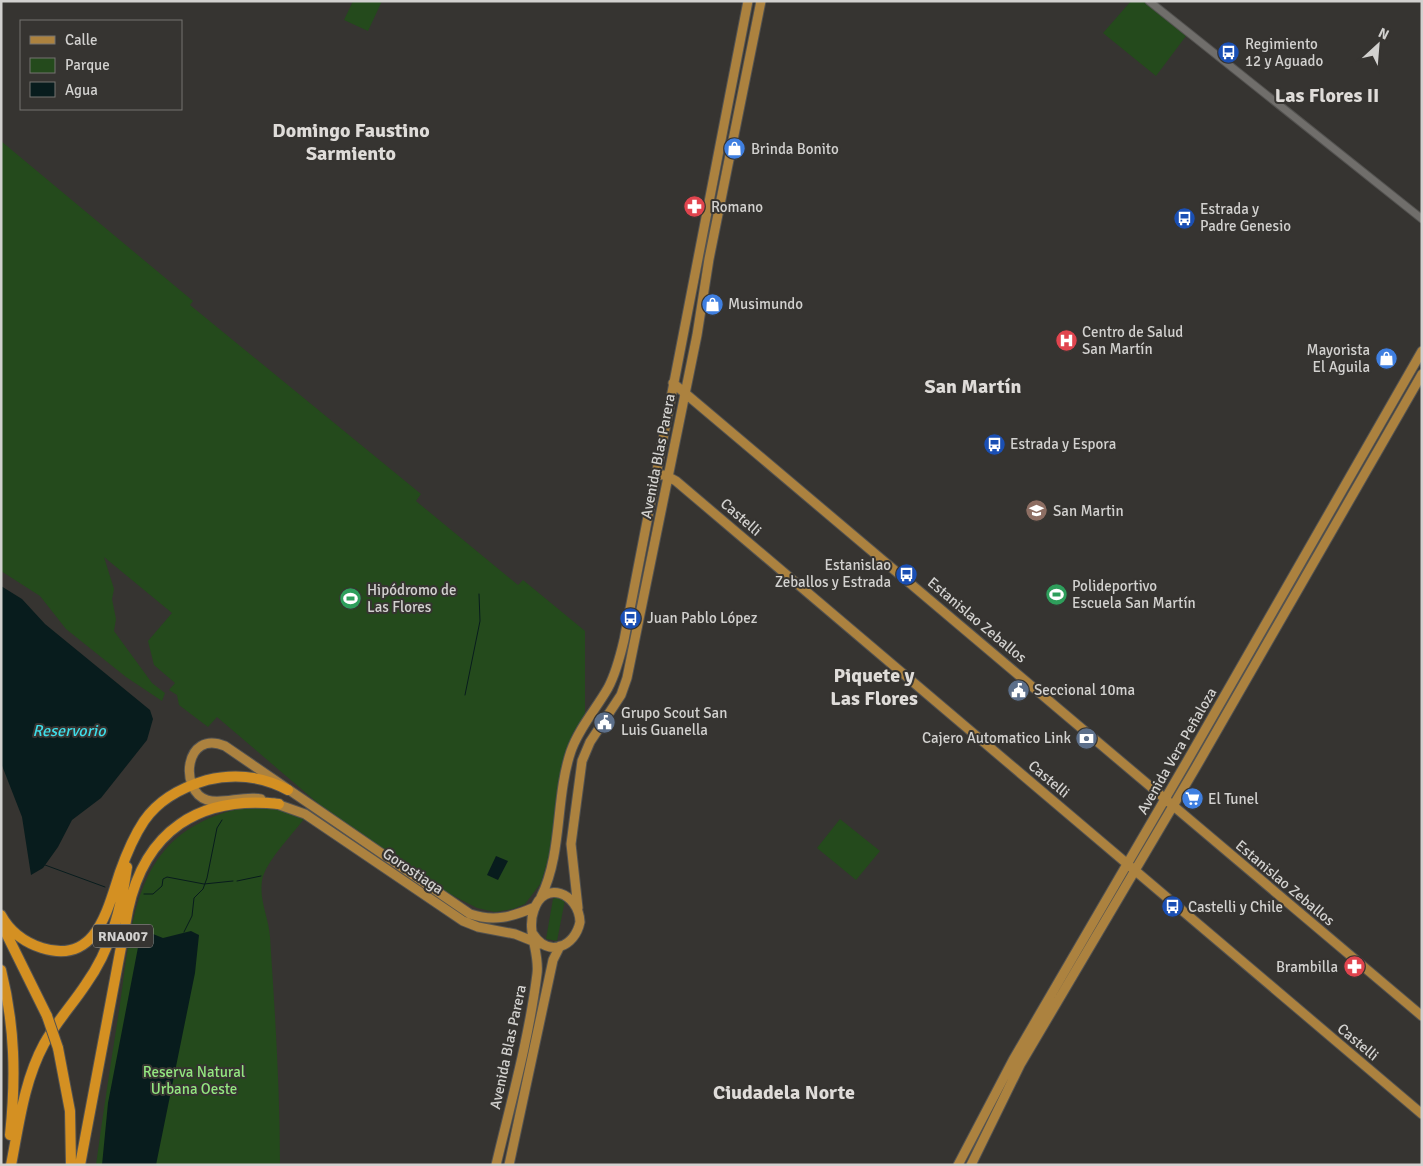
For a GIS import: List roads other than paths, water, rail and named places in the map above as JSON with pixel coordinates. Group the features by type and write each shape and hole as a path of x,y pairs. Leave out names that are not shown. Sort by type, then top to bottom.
{"highway":[{"name":"RNA007","path":"11,1165 22,1107 36,1061 50,1034 92,976 112,934 123,894 131,846 143,822 175,793 193,784 224,777 250,776 270,781 288,790"},
{"name":"RNA007","path":"80,1165 131,894 146,860 163,837 175,826 205,810 238,802 279,804"},
{"path":"1,915 12,931 34,945 58,950 83,945 102,925 131,846"},
{"path":"1,924 47,1016 58,1048 66,1080 70,1111 72,1165"},
{"path":"1,970 12,1024 15,1063 14,1098 6,1165"}],"main road":[{"name":"Avenida Blas Parera","path":"541,897 551,874 571,751 611,683 619,660 748,1"},
{"name":"Avenida Blas Parera","path":"578,908 571,844 582,761 590,742 621,695 627,678 684,391 697,335 707,269 761,1"},
{"name":"Avenida Vera Peñaloza","path":"958,1165 1013,1060 1128,864 1422,351"},
{"name":"Avenida Vera Peñaloza","path":"971,1165 1020,1066 1174,806 1422,374"},
{"name":"Estanislao Zeballos","path":"673,383 1422,1016"},
{"path":"655,475 668,476"},
{"name":"Castelli","path":"668,476 676,480 1422,1114"},
{"name":"Gorostiaga","path":"534,907 510,918 480,917 462,910 224,746 216,743 206,744 193,753 189,766 193,784 200,796 209,801 249,798 279,804 305,814 463,921 478,927 535,940 549,947 560,946"},
{"path":"401,880 407,872"},
{"path":"535,940 532,922 534,907 541,897 553,893 562,893 570,898 580,914 579,928 572,940 560,946"},
{"name":"Avenida Blas Parera","path":"496,1165 534,995 538,964 535,940"},
{"name":"Avenida Blas Parera","path":"509,1165 553,960 560,946"}],"street":[{"path":"1149,1 1422,219"}],"water":[{"name":"Reservorio","path":"1,586 22,599 45,624 150,710 153,719 147,740 101,798 72,820 58,847 43,868 31,875 22,817 1,763"},
{"path":"496,856 508,861 498,880 487,875"},
{"path":"191,931 199,935 195,973 156,1165 102,1165 108,1103 140,937 148,932 163,938"}],"waterway":[{"path":"465,695 480,621 479,594"},
{"path":"184,932 192,916 194,898 203,889 207,878 217,828 222,820"},
{"path":"45,865 105,887"},
{"path":"237,881 261,876"},
{"path":"144,894 153,894 162,886 163,879 167,877 204,884 233,881"}],"place":[{"name":"Regimiento 12 y Aguado","path":"1229,53"},
{"name":"Brinda Bonito","path":"735,149"},
{"name":"Romano","path":"695,207"},
{"name":"Estrada y Padre Genesio","path":"1184,218"},
{"name":"Musimundo","path":"712,304"},
{"name":"Centro de Salud San Martín","path":"1066,341"},
{"name":"Mayorista El Aguila","path":"1386,359"},
{"name":"Estrada y Espora","path":"994,444"},
{"name":"San Martin","path":"1037,511"},
{"name":"Estanislao Zeballos y Estrada","path":"907,574"},
{"name":"Polideportivo Escuela San Martín","path":"1056,595"},
{"name":"Hipódromo de Las Flores","path":"351,599"},
{"name":"Juan Pablo López","path":"631,618"},
{"name":"Seccional 10ma","path":"1018,690"},
{"name":"Grupo Scout San Luis Guanella","path":"605,722"},
{"name":"Cajero Automatico Link","path":"1087,738"},
{"name":"El Tunel","path":"1192,799"},
{"name":"Castelli y Chile","path":"1172,907"},
{"name":"Brambilla","path":"1354,967"}],"district":[{"name":"Las Flores II","path":"1327,95"},
{"name":"Domingo Faustino Sarmiento","path":"351,142"},
{"name":"San Martín","path":"973,386"},
{"name":"Piquete y Las Flores","path":"874,686"},
{"name":"Ciudadela Norte","path":"784,1092"}],"park label":[{"name":"Reserva Natural Urbana Oeste","path":"194,1080"}]}
